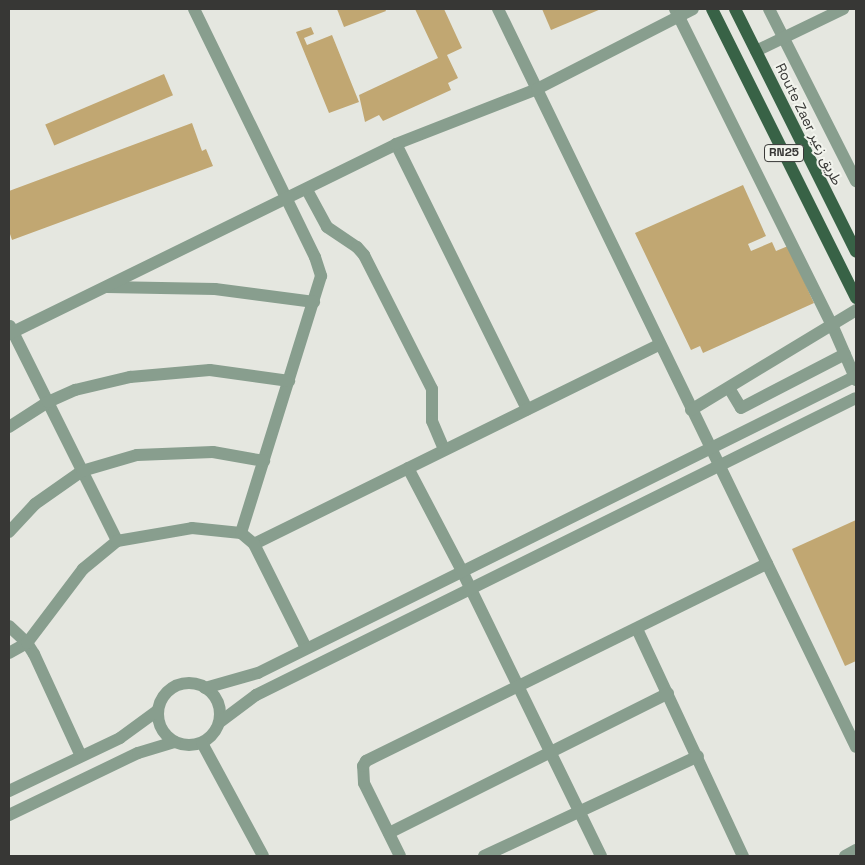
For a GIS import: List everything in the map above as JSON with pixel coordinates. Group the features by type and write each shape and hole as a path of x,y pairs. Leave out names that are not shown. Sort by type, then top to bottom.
{"main road":[{"name":"RN25","path":"712,9 856,298"},
{"name":"Route Zaer طريق زعير","path":"735,9 856,252"}],"street":[{"path":"194,9 320,266 321,276 241,533"},
{"path":"498,9 658,345 768,564 856,748"},
{"path":"117,541 10,330 287,200 396,144 537,89 676,13 693,9"},
{"path":"769,9 856,181"},
{"path":"756,52 843,9"},
{"path":"205,688 258,673 710,448 856,378 833,326 676,13"},
{"path":"396,144 527,409"},
{"path":"306,190 328,227 357,247 364,255 432,388 432,421 444,449"},
{"path":"105,287 215,288 314,302"},
{"path":"691,410 833,326 856,310"},
{"path":"254,544 658,345"},
{"path":"729,388 741,408 845,354"},
{"path":"9,427 48,402 101,382 159,372 210,370 289,380"},
{"path":"9,815 138,753 174,742 192,745 202,743 220,722 256,695 470,588 720,467 856,398"},
{"path":"9,532 35,504 82,471 137,455 161,452 213,452 264,461"},
{"path":"408,468 462,571 601,856"},
{"path":"9,652 27,643 83,569 117,541 192,528 241,533 254,544 306,648"},
{"path":"400,856 364,783 363,766 366,761 768,564"},
{"path":"9,626 27,643 81,756"},
{"path":"638,629 743,856"},
{"path":"9,791 131,732 157,711 162,698 176,685 196,684 205,688 218,703 220,722"},
{"path":"389,833 668,693"},
{"path":"157,711 162,732 174,742"},
{"path":"202,743 263,856"},
{"path":"484,856 698,756"},
{"path":"845,856 856,850"}],"building":[{"path":"337,9 385,9 386,11 344,27"},
{"path":"415,9 444,9 462,48 447,55 458,78 448,83 451,90 383,121 379,115 365,122 359,95 438,58"},
{"path":"542,9 601,9 551,30"},
{"path":"311,27 314,34 304,38 307,45 332,35 359,102 329,113 296,32"},
{"path":"164,74 173,95 54,146 45,124"},
{"path":"192,123 202,151 206,149 213,166 12,240 9,231 9,191"},
{"path":"743,185 766,236 748,244 751,251 772,242 776,251 788,246 814,303 703,353 700,346 691,350 635,233"},
{"path":"856,520 856,661 845,666 792,549"}]}
